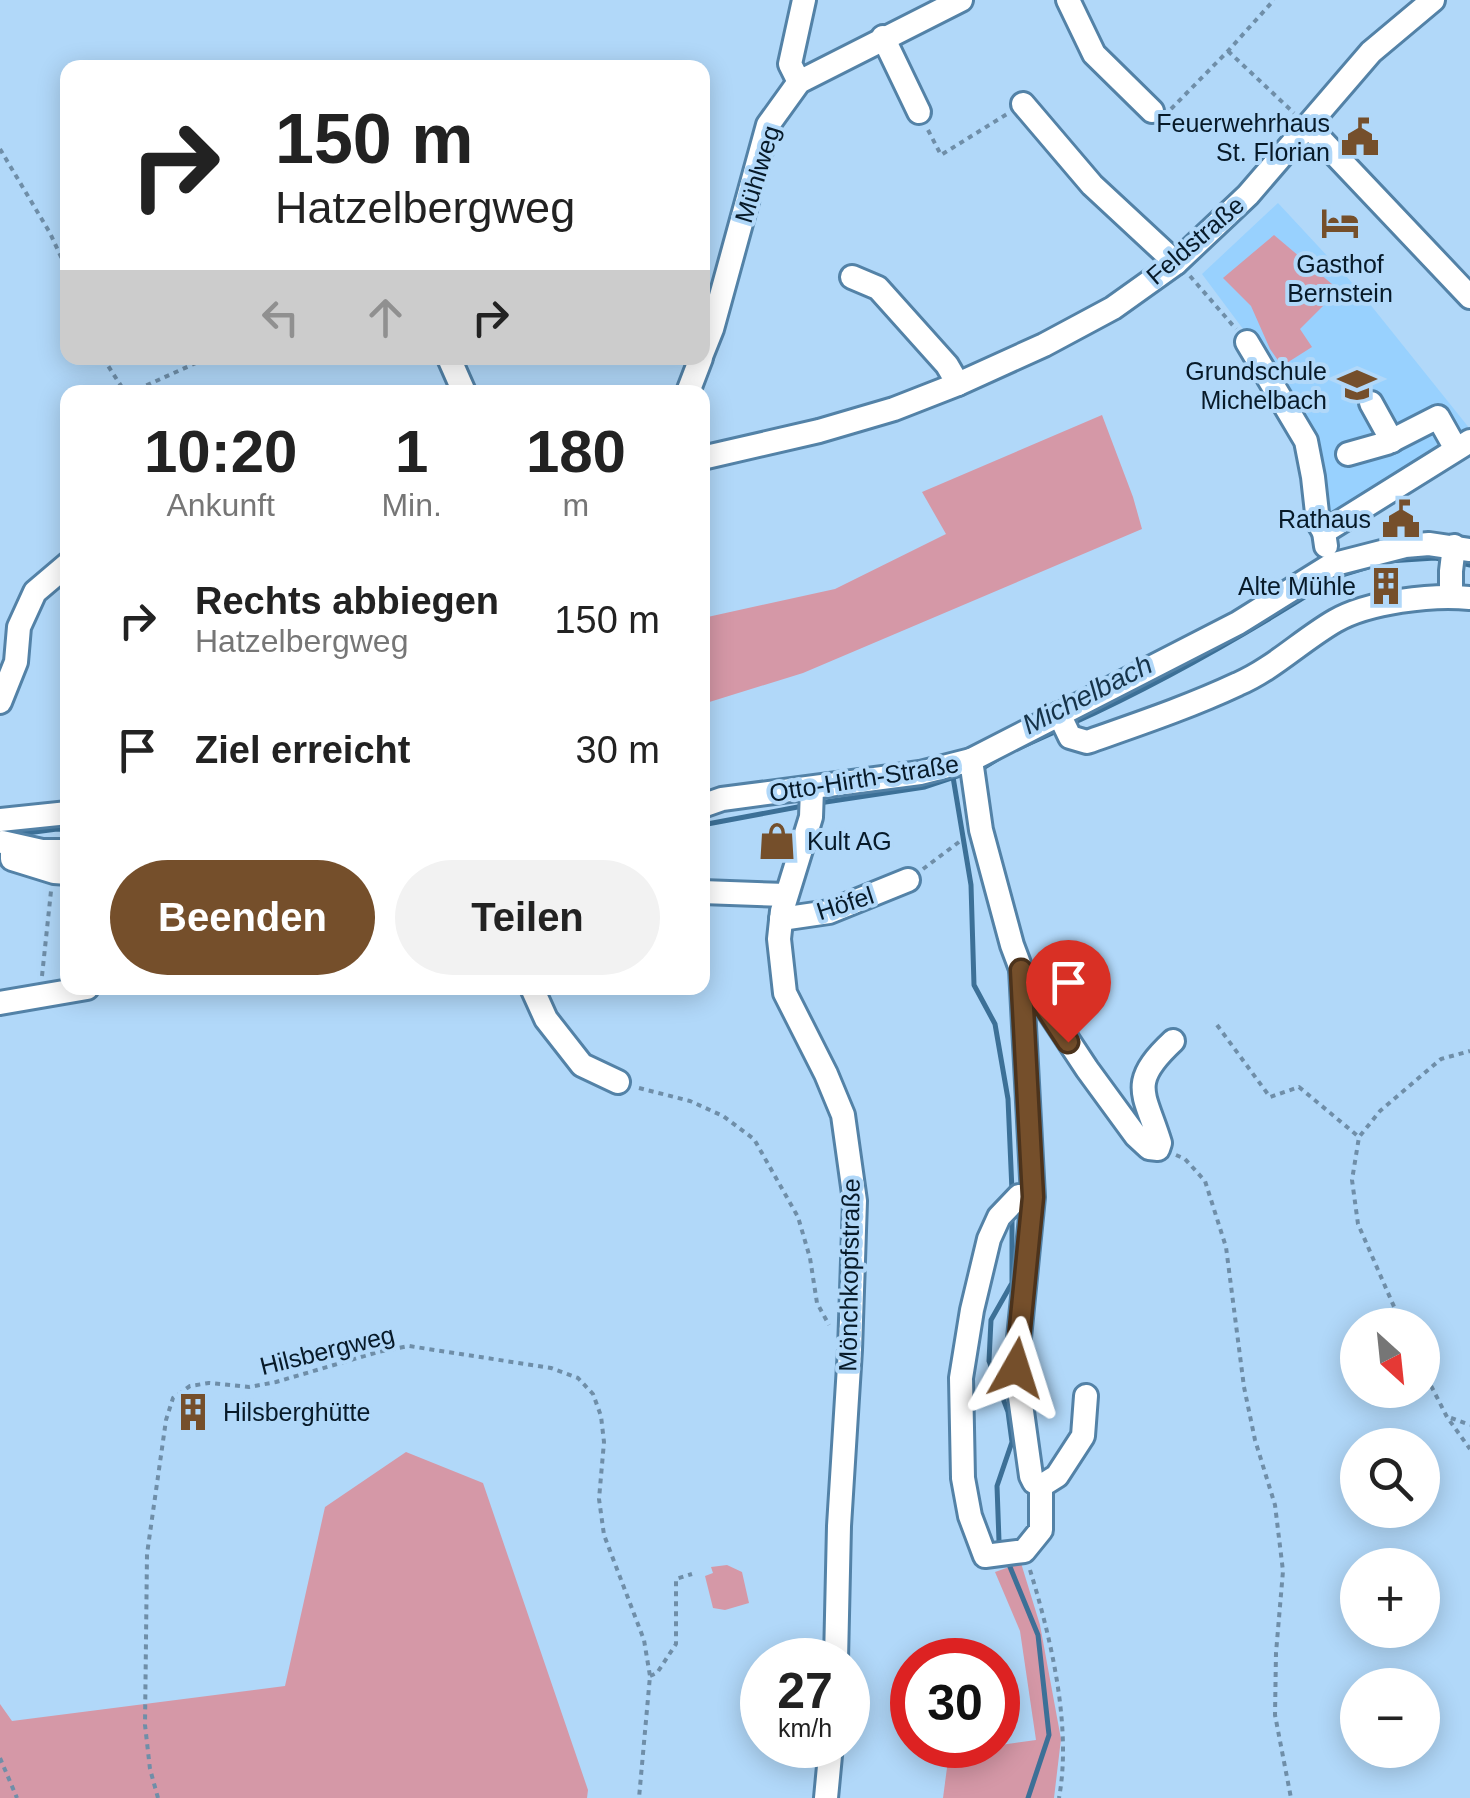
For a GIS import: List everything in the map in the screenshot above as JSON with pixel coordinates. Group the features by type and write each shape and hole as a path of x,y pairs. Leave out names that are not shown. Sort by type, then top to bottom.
{"street":[{"path":"804,0 790,64 799,82 883,38 917,9 961,0"},
{"path":"1068,0 1094,54 1152,111"},
{"name":"Feldstraße","path":"710,456 894,409 1044,345 1112,308 1176,263 1248,195 1372,52 1433,0"},
{"path":"883,38 919,112"},
{"name":"Mühlweg","path":"710,334 768,126 799,82"},
{"path":"1023,104 1092,184 1176,263"},
{"path":"1308,126 1470,296"},
{"path":"852,277 878,288 947,365 958,384"},
{"path":"1247,342 1306,441 1318,522 1324,532 1330,565"},
{"path":"1371,404 1392,440"},
{"path":"1324,532 1463,445 1438,417 1392,440 1348,454"},
{"name":"Otto-Hirth-Straße","path":"710,804 722,800 812,801 920,773 972,768 1064,724 1330,565 1404,546 1430,544 1457,556 1460,597"},
{"path":"0,702 16,662 19,627 35,592 60,571"},
{"path":"1064,724 1087,742 1242,683 1336,620 1355,612 1408,600 1460,597"},
{"path":"972,768 980,830 1021,970 1016,1368 1032,1476 1041,1486"},
{"name":"Mönchkopfstraße","path":"812,801 786,895 779,939 786,993 843,1115 854,1201 836,1638"},
{"path":"0,820 60,813"},
{"path":"6,843 60,851"},
{"path":"6,843 12,858 60,872"},
{"name":"Höfel","path":"781,919 830,912 908,880"},
{"name":"Höfel","path":"710,892 786,895"},
{"path":"1021,970 1087,1069 1149,1148 1158,1149 1160,1143 1143,1096 1144,1086 1151,1065 1173,1041"},
{"path":"0,1004 60,992"},
{"path":"535,995 546,1020 582,1066 618,1082"},
{"path":"1019,1200 999,1216 989,1239 961,1378 963,1478 970,1516 984,1556 1024,1551 1040,1530 1041,1486"},
{"path":"1041,1486 1057,1476 1083,1436 1086,1396"},
{"path":"826,1798 829,1768"}],"path":[{"path":"1152,111 1166,113 1274,0"},
{"path":"1228,52 1308,126"},
{"path":"919,112 941,154 1023,104"},
{"path":"0,148 60,255"},
{"path":"1198,287 1247,342"},
{"path":"147,385 192,365"},
{"path":"930,864 967,836"},
{"path":"39,996 60,878"},
{"path":"1218,1025 1270,1097 1299,1087 1359,1137"},
{"path":"1395,1308 1358,1224 1352,1180 1359,1137 1380,1111 1440,1059 1470,1052"},
{"path":"618,1082 690,1101 723,1116 754,1139 798,1216 817,1303 841,1348 850,1350"},
{"path":"1158,1149 1185,1160 1205,1180 1226,1247 1244,1387 1275,1505 1283,1571 1275,1715 1291,1798"},
{"name":"Hilsbergweg","path":"171,1406 173,1398 190,1386 208,1383 249,1387 409,1346 551,1368 578,1378 593,1394 602,1416 599,1500 604,1534 644,1640 650,1676 638,1798"},
{"path":"1440,1403 1470,1450"},
{"path":"158,1798 144,1725 147,1554 166,1420 171,1406 178,1406"},
{"path":"1447,1417 1470,1424"},
{"path":"1024,1551 1044,1617 1065,1738 1060,1798"},
{"path":"650,1676 657,1673 676,1644 676,1579 692,1574"},
{"path":"0,1758 17,1798"}],"shaded area":[{"name":"Grundschule Michelbach","path":"1278,203 1357,288 1470,429 1470,434 1332,515 1323,509 1252,341 1202,274"},
{"path":"1274,235 1339,290 1300,329 1312,347 1282,366 1251,306 1223,278"},
{"path":"1102,415 1142,529 803,673 710,702 710,616 835,589 946,534 922,492"},
{"path":"406,1452 483,1483 588,1790 587,1798 0,1798 0,1704 12,1721 285,1686 325,1507"},
{"path":"1021,1563 1040,1625 1061,1739 1054,1798 943,1798 947,1768 1020,1768 1020,1742 1036,1740 1020,1631 995,1572"},
{"path":"727,1565 742,1572 749,1603 725,1610 713,1608 705,1576 713,1573 711,1567"}],"waterway":[{"name":"Michelbach","path":"1388,561 1446,560"},
{"name":"Michelbach","path":"1457,562 1470,565"},
{"name":"Michelbach","path":"1073,723 1201,658 1324,585 1368,567"},
{"name":"Michelbach","path":"1019,748 1059,730"},
{"name":"Michelbach","path":"980,770 1004,755"},
{"name":"Michelbach","path":"819,803 925,787 964,774"},
{"path":"953,777 971,885 974,985 995,1024 1008,1099 1012,1191"},
{"name":"Michelbach","path":"710,823 803,806"},
{"name":"Michelbach","path":"12,835 60,829"},
{"path":"999,1541 997,1486 1012,1442 1008,1412 989,1361 991,1320 1012,1283 1012,1217"},
{"path":"1008,1562 1038,1635 1049,1735 1028,1798"}],"place":[{"name":"Feuerwehrhaus St. Florian","path":"1360,137"},
{"name":"Gasthof Bernstein","path":"1340,223"},
{"name":"Grundschule Michelbach","path":"1357,385"},
{"name":"Rathaus","path":"1401,519"},
{"name":"Alte Mühle","path":"1386,586"},
{"name":"Kult AG","path":"777,841"},
{"name":"Hilsberghütte","path":"193,1412"}],"route":[{"path":"1016,1368 1033,1197 1021,970 1068,1042"}]}
